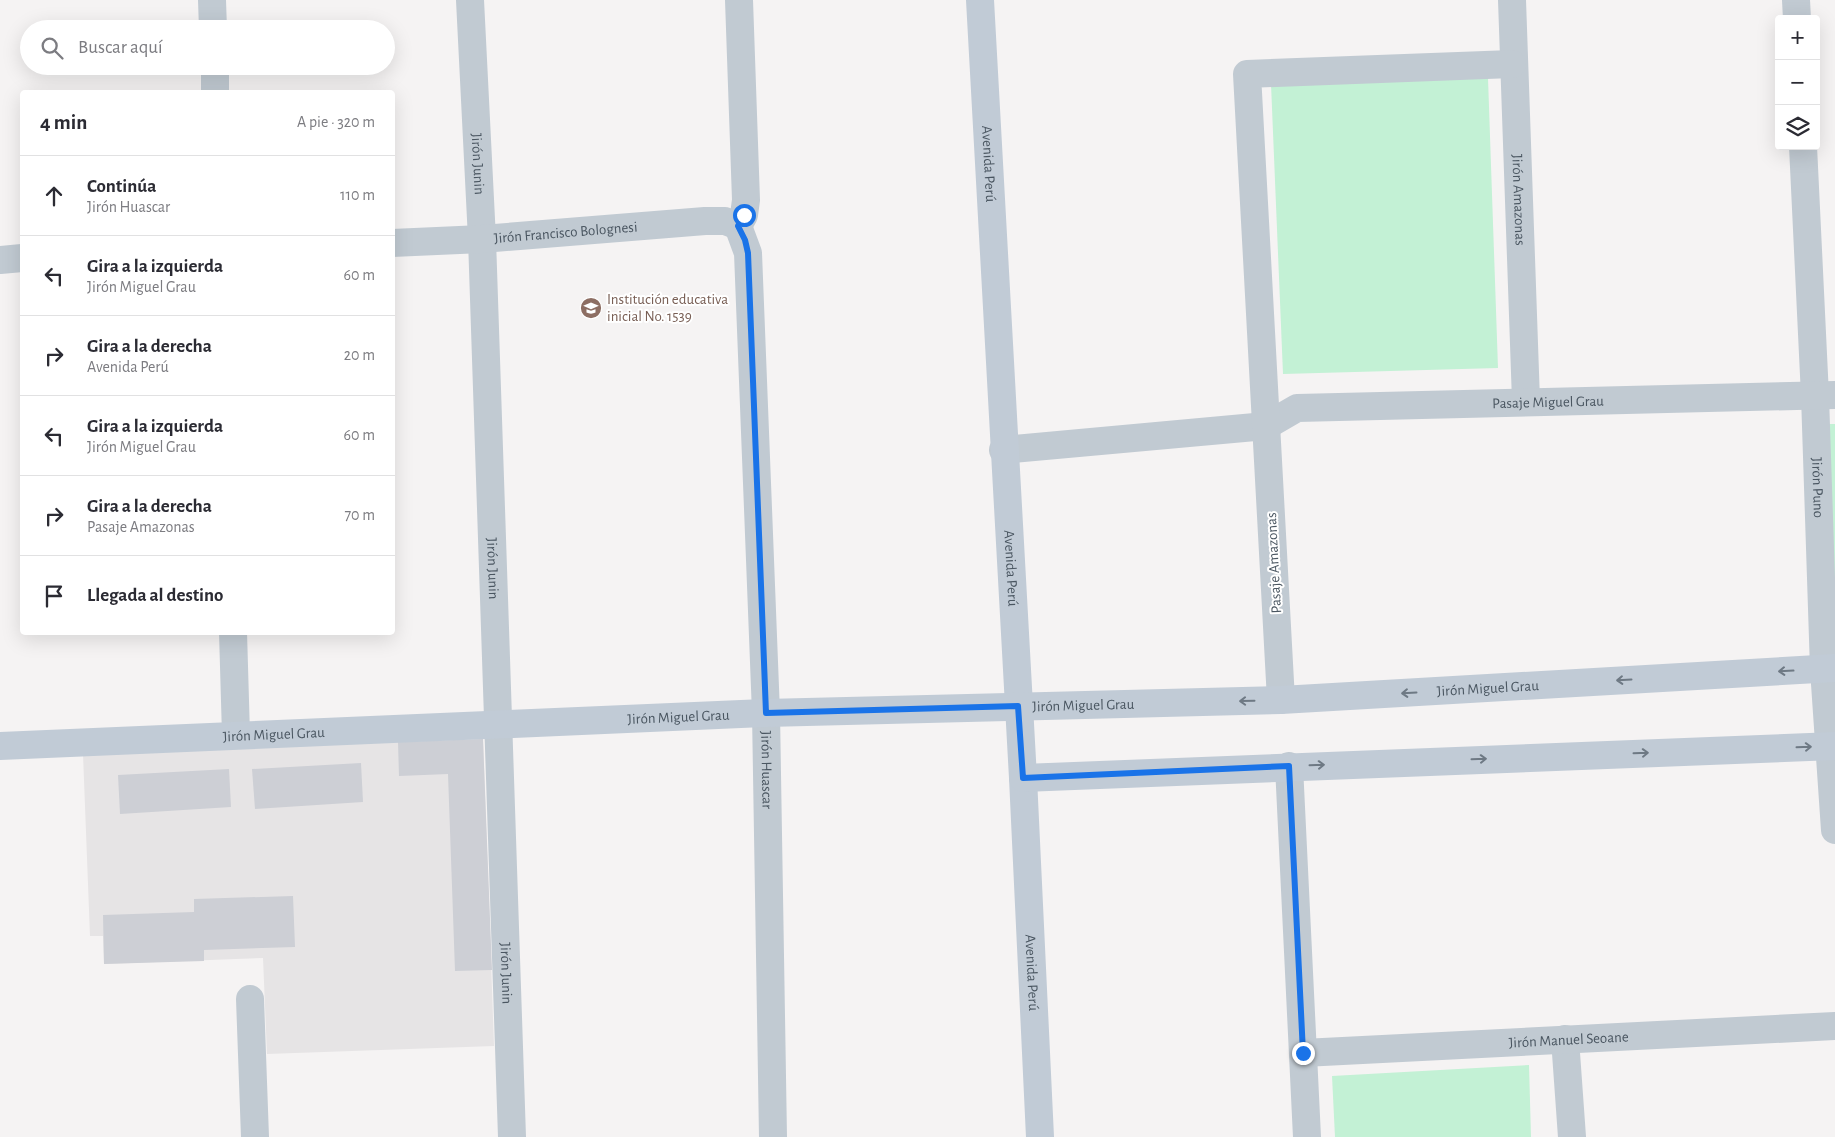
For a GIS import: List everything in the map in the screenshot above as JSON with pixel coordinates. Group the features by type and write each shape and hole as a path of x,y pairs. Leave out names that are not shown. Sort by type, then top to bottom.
{"main road":[{"name":"Avenida Perú","path":"980,0 1023,778 1040,1137"},
{"name":"Jirón Miguel Grau","path":"0,746 766,713 1281,700 1830,669"},
{"path":"1023,778 1833,746"}],"street":[{"path":"212,0 213,20"},
{"name":"Jirón Junin","path":"470,0 482,239 512,1137"},
{"path":"738,226 744,215 746,200 739,0"},
{"name":"Jirón Amazonas","path":"1512,0 1512,64 1526,401"},
{"path":"1796,0 1797,15"},
{"name":"Pasaje Amazonas","path":"1281,700 1247,74 1512,64"},
{"path":"215,75 216,90"},
{"name":"Jirón Puno","path":"1803,150 1825,396 1835,830"},
{"name":"Jirón Francisco Bolognesi","path":"395,243 482,239 705,221 725,221 738,226"},
{"name":"Jirón Huascar","path":"738,226 745,240 748,253 766,713 773,1137"},
{"path":"0,260 20,258"},
{"name":"Pasaje Miguel Grau","path":"1266,426 1297,408 1526,401 1825,396"},
{"path":"1004,450 1266,426"},
{"path":"233,635 236,735"},
{"path":"1289,766 1307,1137"},
{"path":"250,999 255,1137"},
{"name":"Jirón Manuel Seoane","path":"1303,1053 1835,1026"},
{"path":"1565,1039 1572,1137"}],"shaded area":[{"path":"483,739 494,1046 267,1054 263,958 104,964 103,936 90,936 83,754"}],"green space":[{"path":"1488,78 1498,368 1283,374 1271,84"},
{"path":"1827,424 1835,424 1835,596"},
{"path":"1529,1065 1531,1137 1335,1137 1332,1076"}],"building":[{"path":"483,739 492,970 455,971 448,774 399,776 398,742"},
{"path":"361,763 363,802 255,809 252,769"},
{"path":"229,769 231,807 120,814 118,775"},
{"path":"293,896 295,947 204,950 204,961 104,964 103,915 194,912 194,899"}],"place":[{"name":"Institución educativa inicial No. 1539","path":"591,308"}],"route":[{"path":"744,215 738,226 745,240 748,253 766,713 1018,706 1023,778 1289,766 1303,1053"}]}
